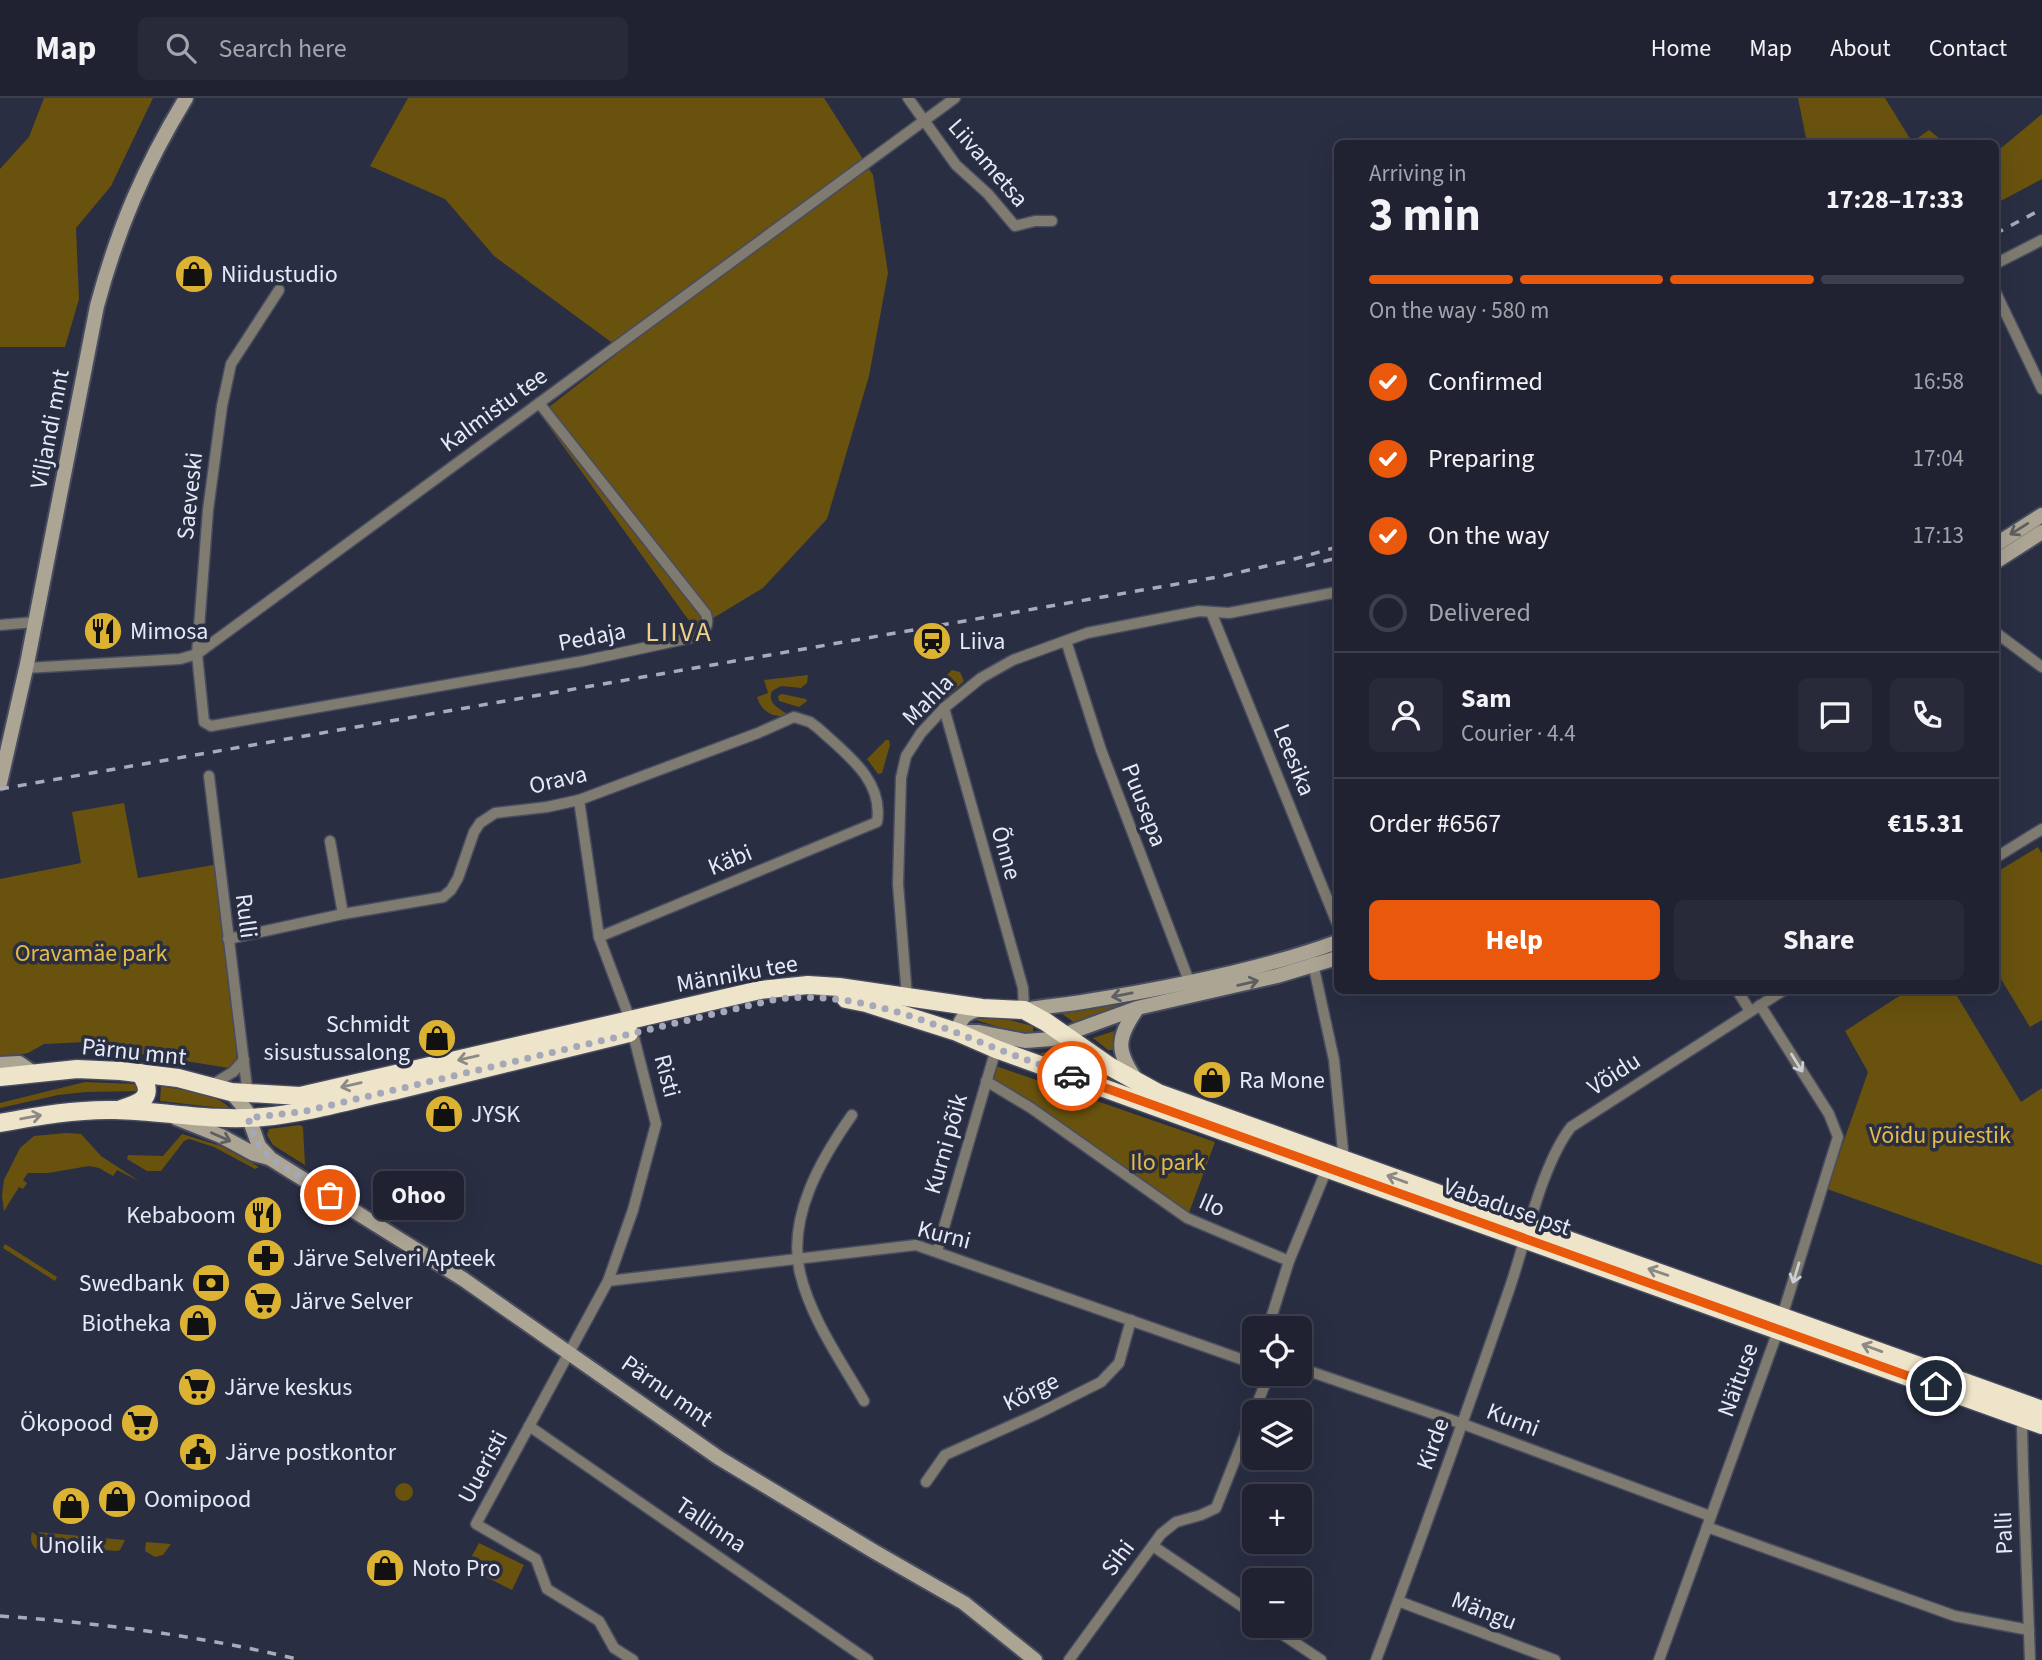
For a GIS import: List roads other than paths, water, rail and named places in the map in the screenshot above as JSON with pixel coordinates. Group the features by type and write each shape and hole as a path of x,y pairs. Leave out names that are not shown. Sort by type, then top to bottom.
{"highway":[{"name":"Männiku tee","path":"247,1114 306,1111 465,1074 760,990 808,985 982,1008 1024,1010"},
{"name":"Männiku tee","path":"240,1092 268,1095 312,1094 631,1026 806,996 866,1003 957,1032"},
{"name":"Vabaduse pst","path":"1024,1010 1140,1085 1528,1234 2031,1411 2042,1425"},
{"name":"Vabaduse pst","path":"957,1032 996,1049 1333,1161"},
{"name":"Pärnu mnt","path":"0,1077 77,1069 178,1078 240,1092"},
{"path":"118,1110 136,1104 146,1097 147,1083 140,1073"},
{"name":"Pärnu mnt","path":"0,1124 62,1112 118,1110 172,1115 247,1114"}],"main road":[{"name":"Viljandi mnt","path":"0,783 26,668 105,276 131,202 157,146 186,98"},
{"path":"1999,542 2042,515"},
{"path":"1999,559 2042,532"},
{"name":"Männiku tee","path":"957,1032 979,1032 1025,1041 1065,1035 1137,1008 1312,959 1334,944"},
{"name":"Männiku tee","path":"1024,1010 1111,997 1312,959 1334,958"},
{"path":"957,1032 960,1019 967,1013 982,1008"},
{"path":"1137,1008 1124,1026 1120,1043 1124,1061 1140,1085"},
{"path":"0,1064 19,1063 32,1072"},
{"name":"Pärnu mnt","path":"240,1092 256,1141 271,1159"},
{"name":"Pärnu mnt","path":"172,1115 254,1154 271,1159 463,1279 719,1458 964,1603 1014,1640 1035,1660"}],"street":[{"name":"Liivametsa","path":"908,98 956,165 988,194 1015,226 1035,221 1052,221"},
{"name":"Kalmistu tee","path":"26,668 180,659 197,654 956,98"},
{"path":"1999,262 2042,240"},
{"name":"Saeveski","path":"204,722 197,654 208,510 222,406 231,364 279,290"},
{"path":"1999,299 2042,389"},
{"name":"Pedaja","path":"204,722 211,726 583,661 695,637 706,629 709,622 706,614 539,403"},
{"name":"Mahla","path":"907,997 898,884 901,778 906,756 921,733 944,708 981,678 1013,660 1103,629 1199,611 1229,613 1334,593"},
{"name":"Leesika","path":"1211,612 1334,916"},
{"path":"0,625 35,622"},
{"path":"1999,635 2042,667"},
{"name":"Puusepa","path":"1066,641 1101,750 1189,981"},
{"name":"Õnne","path":"944,708 1023,988 1024,1010"},
{"name":"Orava","path":"228,939 343,914 443,897 458,878 474,832 480,823 495,813 579,800 794,717 810,722 818,728 863,771 873,786 878,802 877,822"},
{"name":"Rulli","path":"209,776 244,1060 240,1092"},
{"name":"Risti","path":"570,1353 608,1281 633,1210 656,1124 631,1026 599,937 579,800"},
{"name":"Käbi","path":"599,937 877,822"},
{"path":"1999,856 2042,829"},
{"path":"330,841 343,914"},
{"path":"1272,1316 1289,1261 1333,1161 1343,1151 1334,1060 1312,959"},
{"path":"1182,997 1189,981"},
{"path":"1740,994 1751,1011"},
{"name":"Võidu","path":"1528,1234 1546,1173 1560,1142 1571,1127 1778,994"},
{"name":"Näituse","path":"1659,1660 1780,1323 1838,1137 1829,1114 1760,1005"},
{"name":"Kurni põik","path":"937,1251 996,1049"},
{"path":"210,1086 233,1072 244,1060"},
{"name":"Ilo","path":"986,1081 1031,1108 1187,1218 1289,1261"},
{"path":"852,1115 831,1147 807,1193 798,1235 799,1270 812,1306 864,1401"},
{"name":"Kirde","path":"1376,1660 1463,1424 1528,1234"},
{"name":"Kurni","path":"608,1281 916,1245 1242,1359"},
{"name":"Kõrge","path":"926,1482 944,1455 1101,1382 1119,1363 1131,1320"},
{"name":"Uueristi","path":"570,1353 476,1524 536,1559 547,1589 599,1621 614,1648 633,1660"},
{"name":"Kurni","path":"1312,1372 1463,1424 1710,1516"},
{"path":"1153,1546 1161,1534 1176,1522 1216,1508 1264,1386"},
{"name":"Palli","path":"2030,1660 2022,1428 2031,1411"},
{"name":"Tallinna","path":"529,1426 868,1660"},
{"path":"1707,1527 1955,1616 2029,1630"},
{"name":"Sihi","path":"1069,1660 1153,1546 1242,1606"},
{"name":"Mängu","path":"1398,1601 1555,1660"},
{"path":"1288,1638 1321,1660"}],"railway":[{"path":"1999,232 2042,209"},
{"path":"0,789 1223,576 1334,548"},
{"path":"1306,566 1334,559"},
{"path":"0,1616 151,1632 301,1660"}],"place":[{"name":"Niidustudio","path":"194,274"},
{"name":"Mimosa","path":"103,631"},
{"name":"Liiva","path":"932,641"},
{"name":"Schmidt sisustussalong","path":"437,1038"},
{"name":"Ra Mone","path":"1212,1080"},
{"name":"JYSK","path":"444,1114"},
{"name":"Ohoo","path":"330,1195"},
{"name":"Kebaboom","path":"263,1215"},
{"name":"Järve Selveri Apteek","path":"266,1258"},
{"name":"Swedbank","path":"211,1283"},
{"name":"Järve Selver","path":"263,1301"},
{"name":"Biotheka","path":"198,1323"},
{"name":"Järve keskus","path":"197,1387"},
{"name":"Ökopood","path":"140,1423"},
{"name":"Järve postkontor","path":"198,1452"},
{"name":"Oomipood","path":"117,1499"},
{"name":"Unolik","path":"71,1506"},
{"name":"Noto Pro","path":"385,1568"}],"district":[{"name":"LIIVA","path":"679,632"}],"park label":[{"name":"Oravamäe park","path":"91,953"},
{"name":"Võidu puiestik","path":"1940,1135"},
{"name":"Ilo park","path":"1168,1162"}]}
